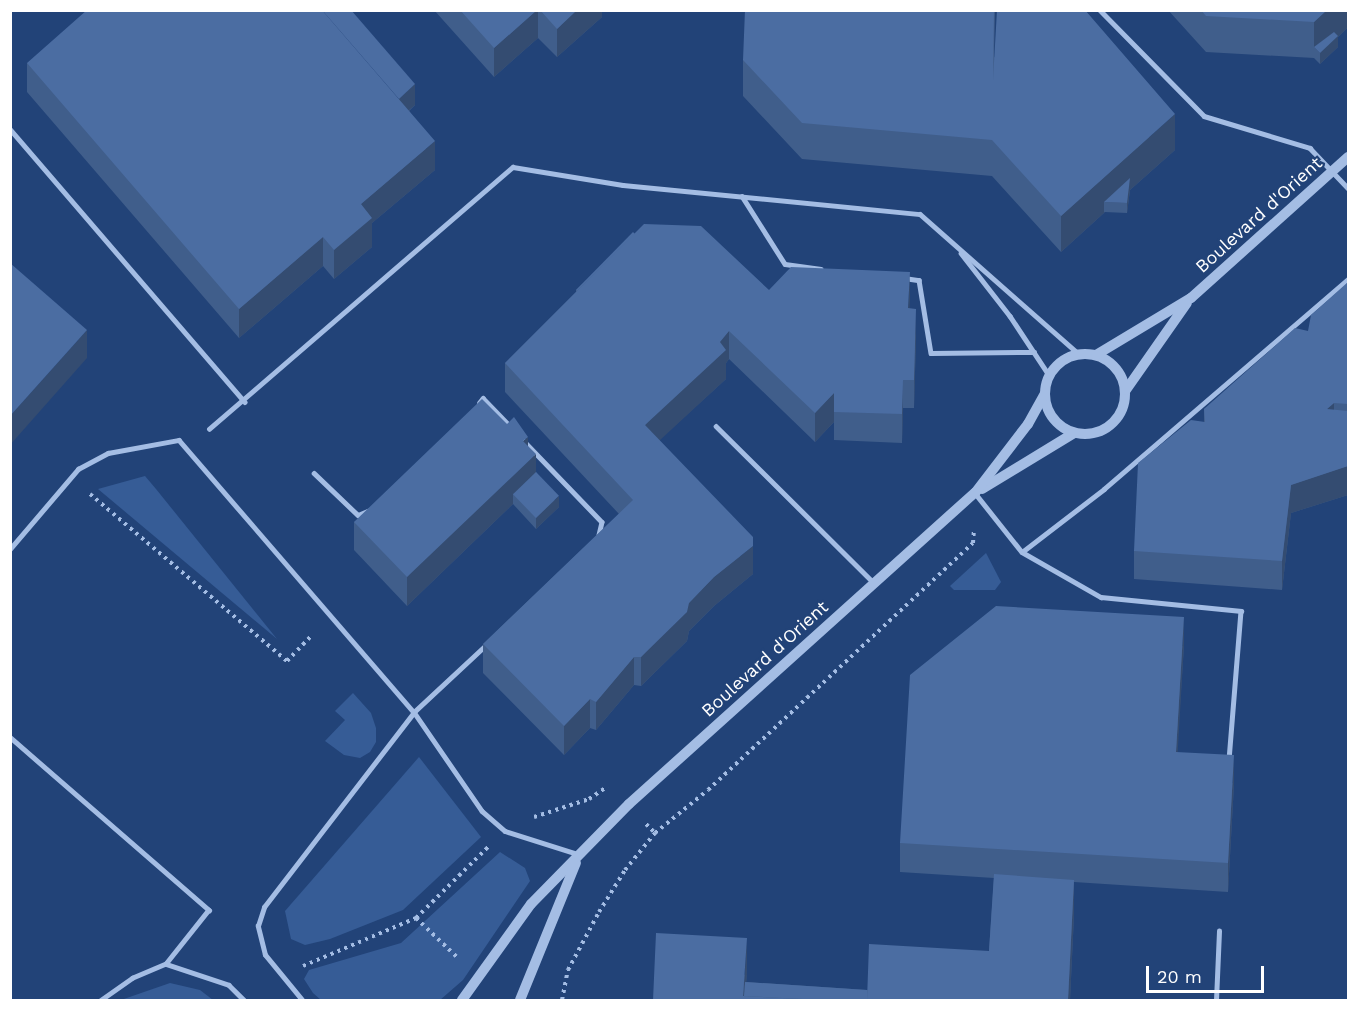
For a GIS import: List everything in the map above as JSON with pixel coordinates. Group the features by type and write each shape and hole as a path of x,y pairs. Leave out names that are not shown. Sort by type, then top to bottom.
{"street":[{"name":"Boulevard d'Orient","path":"1096,355 1191,298 1348,157"},
{"name":"Boulevard d'Orient","path":"1125,390 1191,298"},
{"path":"1079,354 1096,355 1116,367 1125,390 1122,409 1112,425 1100,431 1074,433 1056,422 1045,393 1049,375 1062,361 1079,354"},
{"name":"Boulevard d'Orient","path":"975,493 1028,424 1045,393"},
{"name":"Boulevard d'Orient","path":"462,1000 531,904 629,804 975,493 1074,433"},
{"name":"Boulevard d'Orient","path":"520,1000 580,855"}],"lane":[{"path":"1100,10 1204,116 1310,148 1348,188"},
{"path":"10,129 244,402"},
{"path":"209,429 244,402 513,167 623,185 920,214 1079,354"},
{"path":"742,196 785,264 829,269"},
{"path":"956,246 1049,375"},
{"path":"896,277 919,280 931,353 1034,352"},
{"path":"1022,552 1104,489 1348,279"},
{"path":"475,406 483,398 602,522 598,540"},
{"path":"716,426 874,583"},
{"path":"10,549 78,470 108,453 179,440 414,712 482,811 505,831 580,855"},
{"path":"314,473 358,515 377,507"},
{"path":"975,493 1022,552 1101,597 1241,611 1228,763"},
{"path":"302,1000 265,955 258,926 264,907 414,712 493,638"},
{"path":"10,737 209,910 166,964 133,978 101,1000"},
{"path":"1216,1000 1219,931"},
{"path":"166,964 229,985 244,1000"}],"path":[{"path":"90,495 287,661 312,635"},
{"path":"562,1000 568,970 600,912 625,870 655,833"}],"shaded area":[{"path":"145,476 156,489 277,639 98,489"},
{"path":"986,553 1001,582 995,590 954,590 950,586"},
{"path":"353,693 371,713 376,728 376,742 370,752 360,758 344,755 325,741 345,720 335,711"},
{"path":"419,757 481,837 403,910 330,939 305,945 291,939 285,911"},
{"path":"500,852 525,868 530,881 463,980 440,1000 321,1000 313,993 304,979 309,970 401,943"},
{"path":"170,983 200,990 213,1000 121,1000"}],"building":[{"path":"87,10 322,10 435,141 361,204 372,218 334,250 323,237 239,309 27,63"},
{"path":"322,10 351,10 415,84 399,99"},
{"path":"460,10 537,10 494,48"},
{"path":"540,10 577,10 557,29"},
{"path":"745,10 994,10 993,80 997,10 1085,10 1175,114 1061,216 992,140 802,123 743,60"},
{"path":"1201,10 1327,10 1314,22 1206,16"},
{"path":"1334,32 1338,36 1320,53 1314,47"},
{"path":"1130,178 1127,203 1104,202"},
{"path":"644,224 701,226 769,290 791,267 910,272 908,308 916,309 914,380 903,380 902,414 834,412 834,393 815,413 729,331 720,342 726,350 645,425 753,537 753,546 714,577 689,603 687,612 641,657 634,657 596,702 590,699 564,726 483,644 633,500 505,363"},
{"path":"633,232 635,234 577,291 576,290"},
{"path":"10,263 87,330 10,416"},
{"path":"1348,282 1348,404 1334,403 1327,409 1348,411 1348,466 1291,485 1282,561 1134,551 1138,463 1191,420 1205,422 1204,409 1295,328 1308,331 1311,315"},
{"path":"482,399 507,424 514,417 528,437 523,441 536,454 407,577 354,522"},
{"path":"536,472 559,496 536,518 513,494"},
{"path":"996,606 1184,617 1176,752 1234,755 1228,863 900,843 910,675"},
{"path":"994,874 1074,880 1068,1000 867,1000 869,944 989,951"},
{"path":"656,933 747,938 743,996 822,1000 653,1000"},
{"path":"745,982 867,990 867,1000 744,996"}]}
